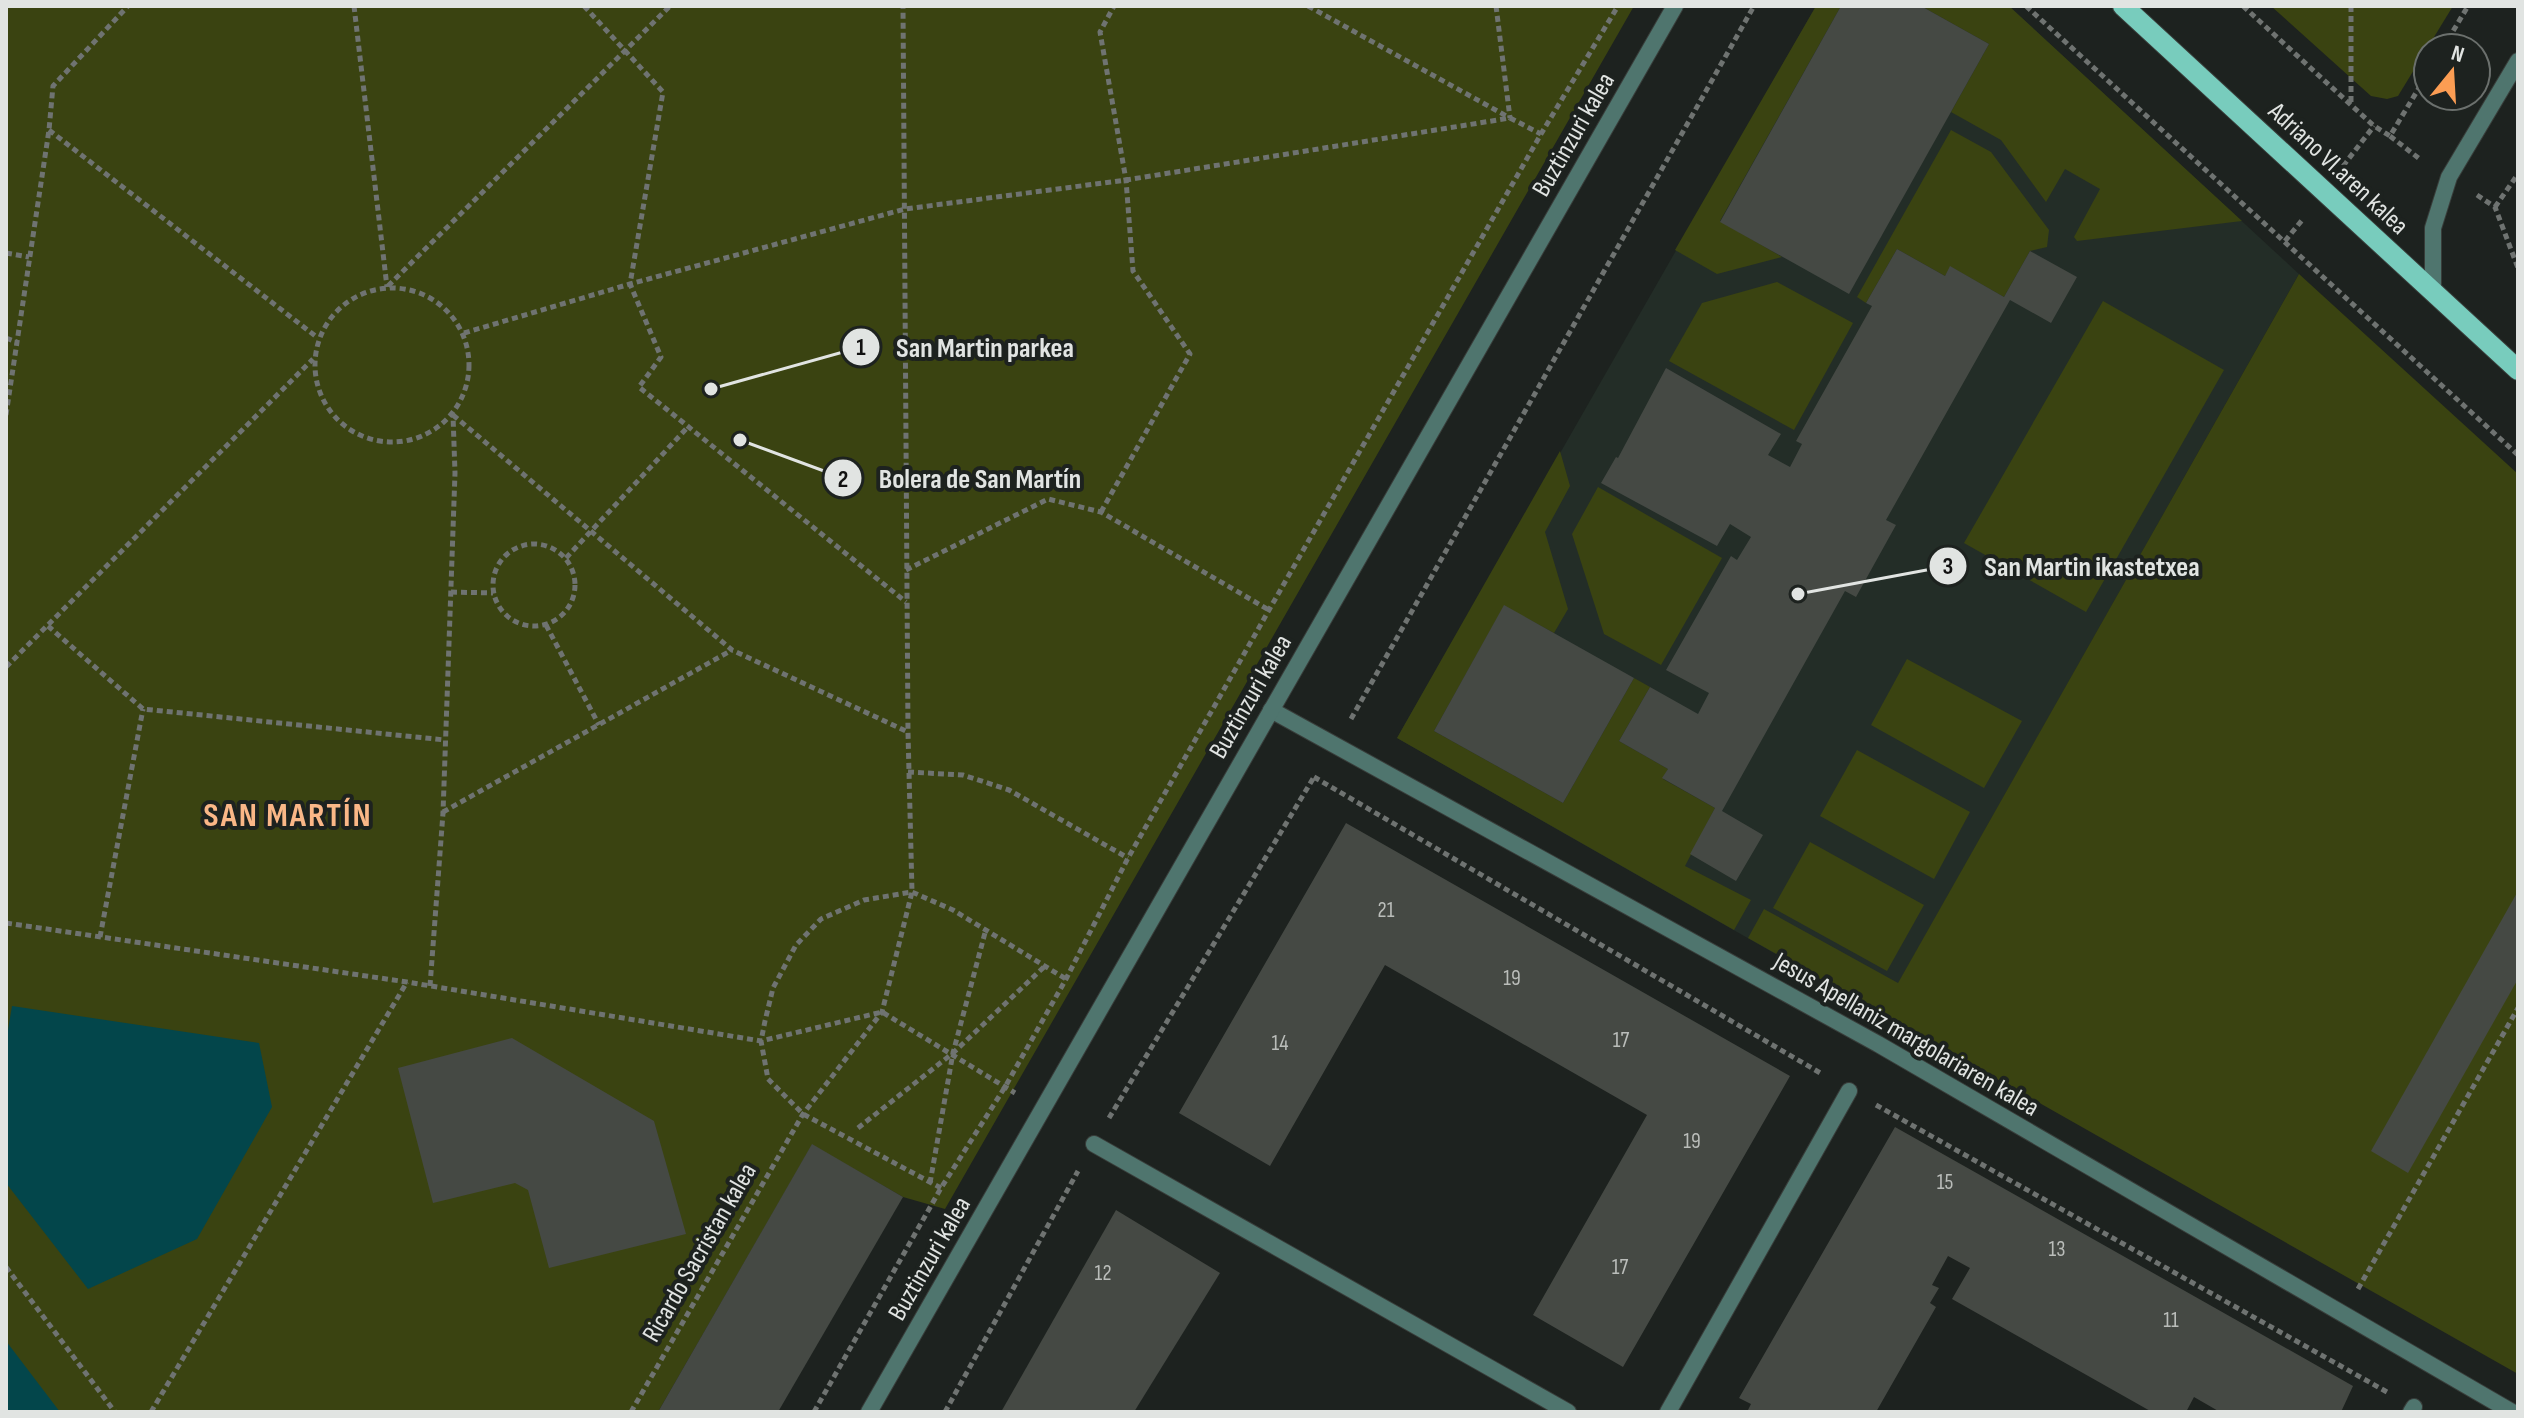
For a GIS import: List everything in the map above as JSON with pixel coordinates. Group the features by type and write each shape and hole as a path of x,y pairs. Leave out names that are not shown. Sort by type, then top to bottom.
{"main road":[{"name":"Adriano VI.aren kalea","path":"2123,6 2518,370"}],"street":[{"name":"Buztinzuri kalea","path":"869,1412 1675,6"},
{"path":"2433,293 2433,228 2449,177 2518,61"},
{"name":"Jesus Apellaniz margolariaren kalea","path":"1271,710 1878,1044 2512,1412"},
{"path":"1668,1412 1849,1091"},
{"path":"1094,1144 1568,1412"}],"path":[{"path":"6,415 53,86 128,6"},
{"path":"354,6 387,287"},
{"path":"584,6 663,92 630,284 661,357 639,387 907,602"},
{"path":"387,287 670,6"},
{"path":"882,1012 912,892 908,772 903,6"},
{"path":"1101,512 1190,354 1133,271 1126,180 1100,32 1114,6"},
{"path":"1308,6 1541,134"},
{"path":"1496,6 1510,118"},
{"path":"814,1412 941,1188 1005,1087 1066,979 1128,858 1541,134 1618,6"},
{"path":"945,1412 1094,1144 1314,777 1336,746 1754,6"},
{"path":"2026,6 2518,455"},
{"path":"2243,6 2374,126 2390,136 2412,100"},
{"path":"2351,6 2351,103"},
{"path":"2453,32 2468,6"},
{"path":"464,333 905,209 1126,180 1510,118"},
{"path":"2325,191 2374,126"},
{"path":"49,130 318,338"},
{"path":"2495,207 2518,174"},
{"path":"6,253 29,257"},
{"path":"387,287 410,289 433,298 451,313 464,333 470,361 467,389 453,415 427,435 395,443 362,438 335,419 318,391 314,358 318,338 334,312 358,294 387,287"},
{"path":"6,338 17,342"},
{"path":"6,667 314,358"},
{"path":"453,415 732,650 908,732"},
{"path":"430,986 443,813 455,473 453,415"},
{"path":"566,558 686,429"},
{"path":"906,570 1048,499 1101,512 1269,610"},
{"path":"542,543 566,558 575,576 575,597 564,615 546,625 523,625 503,614 493,593 496,567 515,547 542,543"},
{"path":"451,592 493,593"},
{"path":"546,625 599,725"},
{"path":"48,626 143,709 445,740"},
{"path":"443,813 732,650"},
{"path":"100,937 143,709"},
{"path":"908,772 963,775 1009,790 1128,858"},
{"path":"941,1188 803,1114 768,1079 761,1041 773,988 796,945 821,919 864,900 912,892 953,910 1066,979"},
{"path":"6,923 407,982 761,1041 882,1012 1005,1087"},
{"path":"930,1183 953,1053 986,929"},
{"path":"858,1128 953,1053 1045,966"},
{"path":"151,1412 407,982"},
{"path":"2355,1293 2518,1008"},
{"name":"Ricardo Sacristan kalea","path":"631,1412 803,1114 882,1012"},
{"path":"6,1267 115,1412"}],"shaded area":[{"path":"1816,6 2009,6 2299,274 1881,1014 1397,738"}],"green space":[{"path":"6,6 1634,6 945,1209 903,1197 812,1145 658,1412 6,1412"},
{"path":"1816,6 1841,6 1720,221 1782,257 1717,274 1675,250"},
{"path":"1921,6 2009,6 2242,221 2077,241 2074,237 2100,189 2065,169 2046,202 2001,140 1951,112 1989,44"},
{"path":"2271,6 2453,6 2437,32 2412,32 2412,73 2398,96 2387,99 2371,96"},
{"path":"1951,130 1991,152 2049,230 2047,247 2030,251 2004,297 1951,267 1945,276 1897,249 1866,303 1857,297"},
{"path":"2299,274 2518,474 2518,1374 1748,938 1764,909 1898,983"},
{"path":"1777,282 1853,323 1794,430 1669,361 1702,303"},
{"path":"2103,301 2224,370 2086,612 1964,543"},
{"path":"1560,451 1570,486 1545,532 1568,609 1554,633 1504,606 1434,731 1563,803 1634,678 1650,687 1619,741 1668,769 1663,779 1715,808 1685,866 1751,900 1734,930 1397,738"},
{"path":"1598,487 1722,558 1661,665 1604,634 1572,534"},
{"path":"1907,659 2022,721 1984,788 1871,725"},
{"path":"1857,750 1970,812 1934,879 1820,816"},
{"path":"1810,842 1924,905 1887,971 1773,908"}],"water":[{"path":"12,1006 259,1043 272,1107 197,1239 88,1289 6,1183 6,1042"},
{"path":"6,1341 60,1412 6,1412"}],"building":[{"path":"1841,6 1921,6 1989,44 1849,294 1720,222"},
{"path":"1897,249 1945,276 1950,266 2004,297 2030,251 2077,277 2051,323 2010,300 1886,520 1896,525 1856,597 1845,591 1722,811 1763,835 1736,881 1690,854 1715,808 1662,778 1668,769 1619,741 1650,687 1698,714 1709,693 1666,670 1731,556 1737,560 1751,537 1730,524 1717,546 1601,483 1618,458 1666,368 1781,434 1768,455 1790,467 1802,444 1796,441 1872,306 1866,303"},
{"path":"1504,605 1634,678 1563,803 1434,731"},
{"path":"1346,823 1790,1076 1623,1367 1533,1315 1647,1115 1385,965 1270,1166 1179,1113"},
{"path":"2518,891 2518,979 2408,1173 2371,1151"},
{"path":"512,1038 654,1121 686,1234 549,1268 528,1190 515,1183 433,1203 398,1068"},
{"path":"1895,1127 2353,1386 2341,1412 2220,1412 2194,1397 2186,1412 2152,1412 1952,1299 1970,1268 1948,1256 1932,1285 1939,1288 1930,1303 1936,1307 1876,1412 1747,1412 1751,1404 1739,1398"},
{"path":"812,1144 903,1197 778,1412 658,1412"},
{"path":"1116,1210 1220,1273 1134,1412 1001,1412"}],"place":[{"name":"San Martin parkea","path":"711,389"},
{"name":"Bolera de San Martín","path":"740,440"},
{"name":"San Martin ikastetxea","path":"1798,594"}],"district":[{"name":"SAN MARTÍN","path":"288,815"}]}
